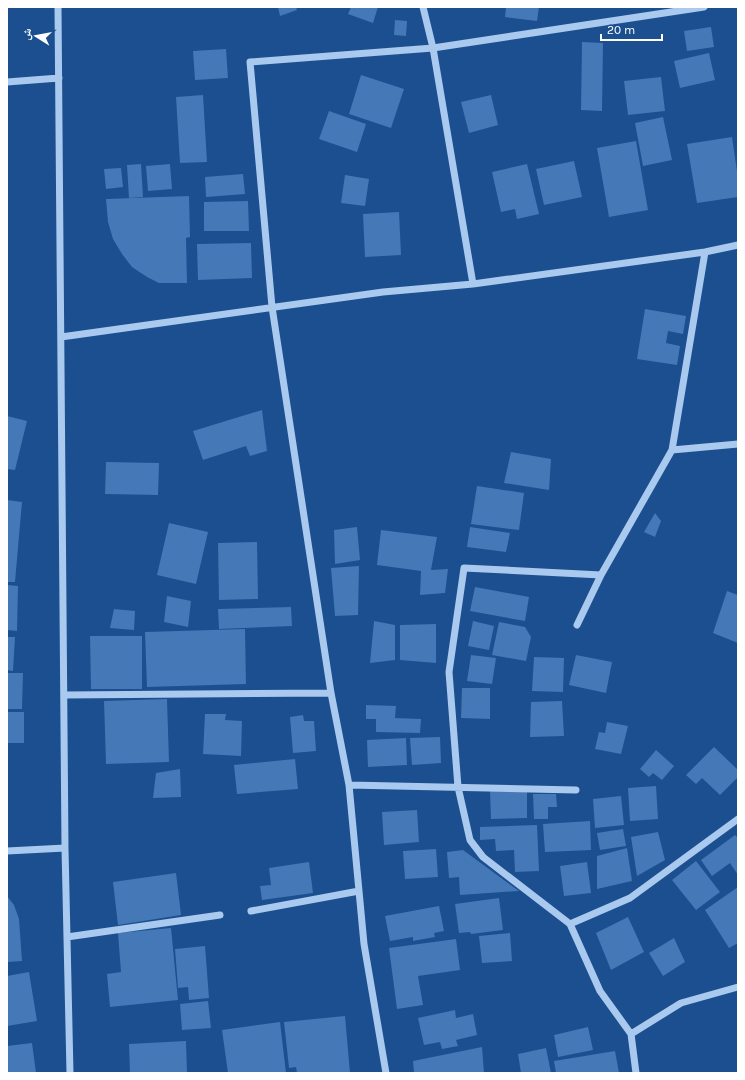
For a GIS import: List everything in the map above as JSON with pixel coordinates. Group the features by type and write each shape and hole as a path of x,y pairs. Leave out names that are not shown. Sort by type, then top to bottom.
{"street":[{"path":"58,7 65,848 70,1073"},
{"path":"423,7 433,48 473,284"},
{"path":"386,1073 364,944 349,785 331,693 272,308 250,62 433,48 704,7"},
{"path":"7,82 59,78"},
{"path":"61,337 383,292 473,284 705,252 738,245"},
{"path":"577,625 601,575 672,450 705,252"},
{"path":"672,450 738,444"},
{"path":"601,575 464,568 449,672 458,787 470,840 483,857 570,924 600,992 631,1034 636,1073"},
{"path":"64,695 331,693"},
{"path":"349,785 576,790"},
{"path":"570,924 630,898 738,819"},
{"path":"7,851 65,848"},
{"path":"250,911 359,891"},
{"path":"67,937 220,915"},
{"path":"631,1034 682,1003 738,987"}],"building":[{"path":"278,7 296,7 297,10 280,16"},
{"path":"351,7 378,7 373,23 348,14"},
{"path":"506,7 539,7 537,21 505,17"},
{"path":"395,20 407,21 406,36 394,35"},
{"path":"711,27 714,47 687,51 684,31"},
{"path":"582,42 603,43 602,111 581,110"},
{"path":"226,49 228,78 195,80 193,51"},
{"path":"709,53 715,80 680,88 674,61"},
{"path":"361,75 404,89 391,128 349,114"},
{"path":"661,77 665,111 628,115 624,81"},
{"path":"203,95 207,162 180,163 176,97"},
{"path":"491,95 498,125 469,133 461,102"},
{"path":"329,111 366,124 357,152 319,139"},
{"path":"663,117 672,160 643,166 635,123"},
{"path":"732,137 738,178 738,197 697,203 687,144"},
{"path":"636,141 648,210 609,217 597,148"},
{"path":"574,161 582,197 544,205 536,169"},
{"path":"141,164 143,197 129,198 127,165"},
{"path":"170,164 172,189 148,191 146,166"},
{"path":"527,164 539,214 517,219 515,209 501,212 492,172"},
{"path":"121,168 123,187 106,189 104,169"},
{"path":"243,174 245,194 206,197 205,177"},
{"path":"345,175 369,179 365,206 341,203"},
{"path":"189,196 190,237 186,238 187,283 159,283 132,267 122,254 113,239 108,222 106,199"},
{"path":"248,201 249,231 204,231 204,202"},
{"path":"399,212 401,255 365,257 363,214"},
{"path":"251,243 252,278 198,280 197,244"},
{"path":"645,309 686,316 683,334 668,331 666,343 680,346 677,365 637,359"},
{"path":"262,410 267,451 250,456 246,446 203,460 193,431"},
{"path":"7,416 27,421 15,470 7,469"},
{"path":"511,452 551,459 549,490 504,483"},
{"path":"106,462 159,463 158,495 105,494"},
{"path":"477,486 524,493 519,530 471,524"},
{"path":"7,500 22,502 15,582 7,582"},
{"path":"655,513 661,521 655,537 644,532"},
{"path":"169,523 208,532 196,584 157,575"},
{"path":"357,527 360,560 335,564 334,530"},
{"path":"470,527 510,533 506,552 467,547"},
{"path":"381,530 437,537 431,570 448,569 445,593 420,595 421,571 377,565"},
{"path":"257,542 258,599 219,600 218,543"},
{"path":"359,566 358,615 335,616 331,568"},
{"path":"7,585 18,586 17,631 7,630"},
{"path":"475,587 529,597 525,621 470,611"},
{"path":"727,591 738,595 738,643 713,633"},
{"path":"167,596 191,601 188,627 164,622"},
{"path":"291,607 292,626 219,629 218,609"},
{"path":"114,609 135,611 134,630 110,628"},
{"path":"374,621 395,625 395,660 370,663"},
{"path":"473,621 494,626 489,650 468,646"},
{"path":"499,622 525,627 531,637 526,661 492,655"},
{"path":"436,624 436,663 400,660 400,625"},
{"path":"245,629 246,684 147,687 145,632"},
{"path":"90,636 142,636 142,689 91,689"},
{"path":"7,637 15,637 13,671 7,670"},
{"path":"471,655 496,658 492,684 467,681"},
{"path":"576,655 612,662 606,693 569,685"},
{"path":"534,657 564,658 563,692 532,691"},
{"path":"7,673 23,673 22,709 7,709"},
{"path":"462,688 490,688 490,719 461,718"},
{"path":"167,699 169,762 106,764 104,701"},
{"path":"562,701 564,736 530,737 531,702"},
{"path":"366,705 396,706 395,718 421,719 420,733 376,732 376,719 366,719"},
{"path":"7,712 24,712 24,743 7,743"},
{"path":"205,714 226,714 225,720 242,721 241,756 203,754"},
{"path":"303,715 304,721 314,721 316,751 293,753 290,717"},
{"path":"607,722 628,726 621,754 595,749 599,732 605,733"},
{"path":"440,737 441,763 412,765 410,738"},
{"path":"406,738 407,765 368,767 367,740"},
{"path":"714,747 738,770 738,777 720,795 702,778 696,784 686,775"},
{"path":"656,750 674,766 662,780 653,773 649,777 640,769"},
{"path":"295,759 298,789 237,794 234,765"},
{"path":"180,769 181,797 153,798 156,773"},
{"path":"656,786 658,819 630,821 628,788"},
{"path":"527,790 527,818 491,819 490,791"},
{"path":"533,794 556,794 557,807 548,807 548,819 534,819"},
{"path":"621,796 624,825 595,828 593,799"},
{"path":"417,810 419,842 384,845 382,812"},
{"path":"590,821 591,850 545,852 543,824"},
{"path":"537,825 539,871 515,872 514,850 496,851 495,839 480,840 480,827"},
{"path":"623,829 626,846 600,850 597,833"},
{"path":"658,832 665,860 637,876 631,837"},
{"path":"735,835 738,838 738,875 730,863 712,876 701,860"},
{"path":"627,848 632,881 597,889 597,856"},
{"path":"436,849 438,877 405,879 403,851"},
{"path":"463,850 519,891 460,895 459,877 449,878 447,852"},
{"path":"696,861 720,892 696,910 672,880"},
{"path":"309,862 313,893 262,900 260,886 271,885 269,868"},
{"path":"587,862 591,893 564,896 560,866"},
{"path":"176,873 181,915 118,925 113,882"},
{"path":"738,887 738,943 729,948 705,910"},
{"path":"7,896 14,905 19,919 22,961 7,962"},
{"path":"499,898 503,930 471,934 470,932 459,933 455,904"},
{"path":"439,906 444,931 434,933 435,937 413,941 413,937 390,941 385,916"},
{"path":"628,917 644,952 611,970 596,933"},
{"path":"171,928 178,1000 110,1007 107,974 121,972 118,933"},
{"path":"510,933 512,961 482,963 479,936"},
{"path":"674,938 685,962 663,976 649,953"},
{"path":"456,939 460,970 418,976 423,1005 397,1009 389,948"},
{"path":"205,946 209,998 189,1000 188,987 178,988 175,949"},
{"path":"29,972 37,1021 7,1026 7,976"},
{"path":"208,1001 211,1028 182,1030 180,1004"},
{"path":"455,1010 456,1018 473,1014 477,1035 456,1040 458,1046 442,1049 440,1042 424,1045 418,1018"},
{"path":"345,1016 350,1073 297,1073 296,1067 289,1068 284,1022"},
{"path":"280,1022 286,1073 228,1073 222,1030"},
{"path":"588,1027 593,1050 558,1057 554,1035"},
{"path":"186,1041 187,1073 130,1073 129,1044"},
{"path":"32,1043 36,1073 7,1073 7,1046"},
{"path":"482,1047 484,1073 414,1073 413,1061"},
{"path":"546,1048 551,1073 521,1073 518,1054"},
{"path":"615,1051 619,1073 556,1073 554,1061"}]}
